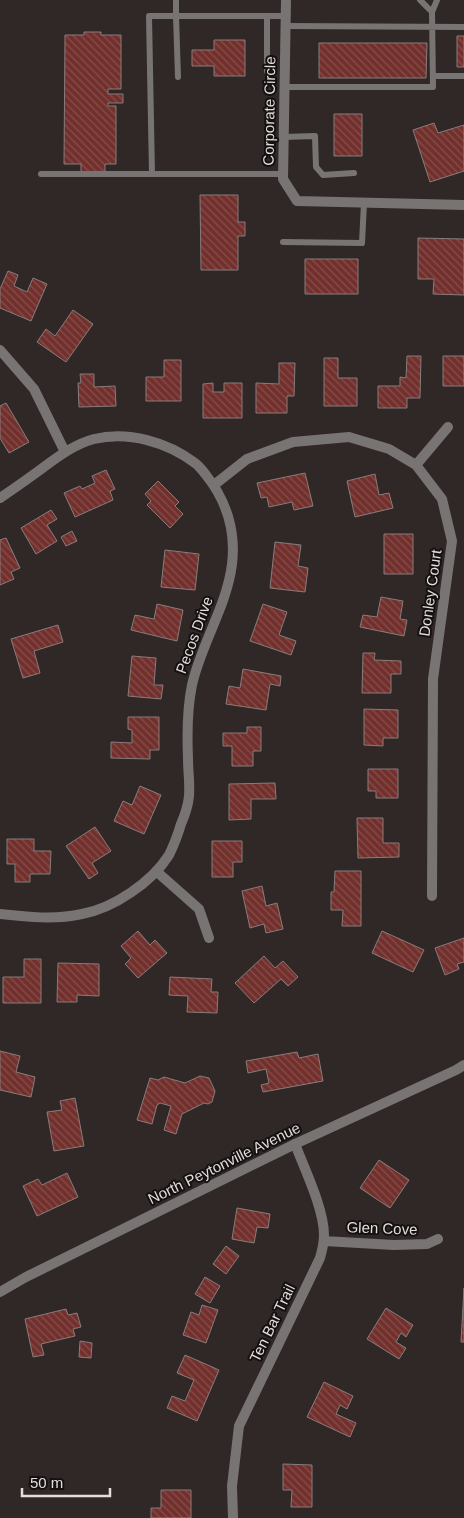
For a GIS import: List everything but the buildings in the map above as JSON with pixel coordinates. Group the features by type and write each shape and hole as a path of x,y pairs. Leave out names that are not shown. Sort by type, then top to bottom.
{"street":[{"name":"Corporate Circle","path":"286,0 283,179 297,201 464,205"},
{"path":"0,350 34,389 65,452"},
{"path":"416,465 448,428"},
{"name":"Pecos Drive","path":"0,498 65,452 78,445 94,439 136,437 164,445 197,464 214,485 224,502 229,517 232,539 232,564 225,593 192,684 187,742 189,796 186,812 168,856 144,883 117,901 100,909 67,917 27,917 0,914"},
{"name":"Donley Court","path":"214,485 247,459 293,442 348,437 389,449 416,465 442,499 452,540 433,679 432,896"},
{"path":"156,871 199,909 209,938"},
{"name":"North Peytonville Avenue","path":"0,1292 26,1276 295,1144 464,1065"},
{"name":"Ten Bar Trail","path":"233,1518 232,1486 238,1426 320,1258 324,1241 318,1203 295,1144"},
{"name":"Glen Cove","path":"324,1241 394,1246 427,1244 438,1240"}],"lane":[{"path":"176,0 178,77"},
{"path":"420,0 432,12"},
{"path":"284,87 433,87 432,12 437,0"},
{"path":"152,174 149,16 267,16 285,21 464,27"},
{"path":"267,16 267,71"},
{"path":"433,76 464,76"},
{"path":"283,137 315,136 316,166 323,174 354,173"},
{"path":"41,174 283,174"},
{"path":"283,242 362,243 364,203"}]}
